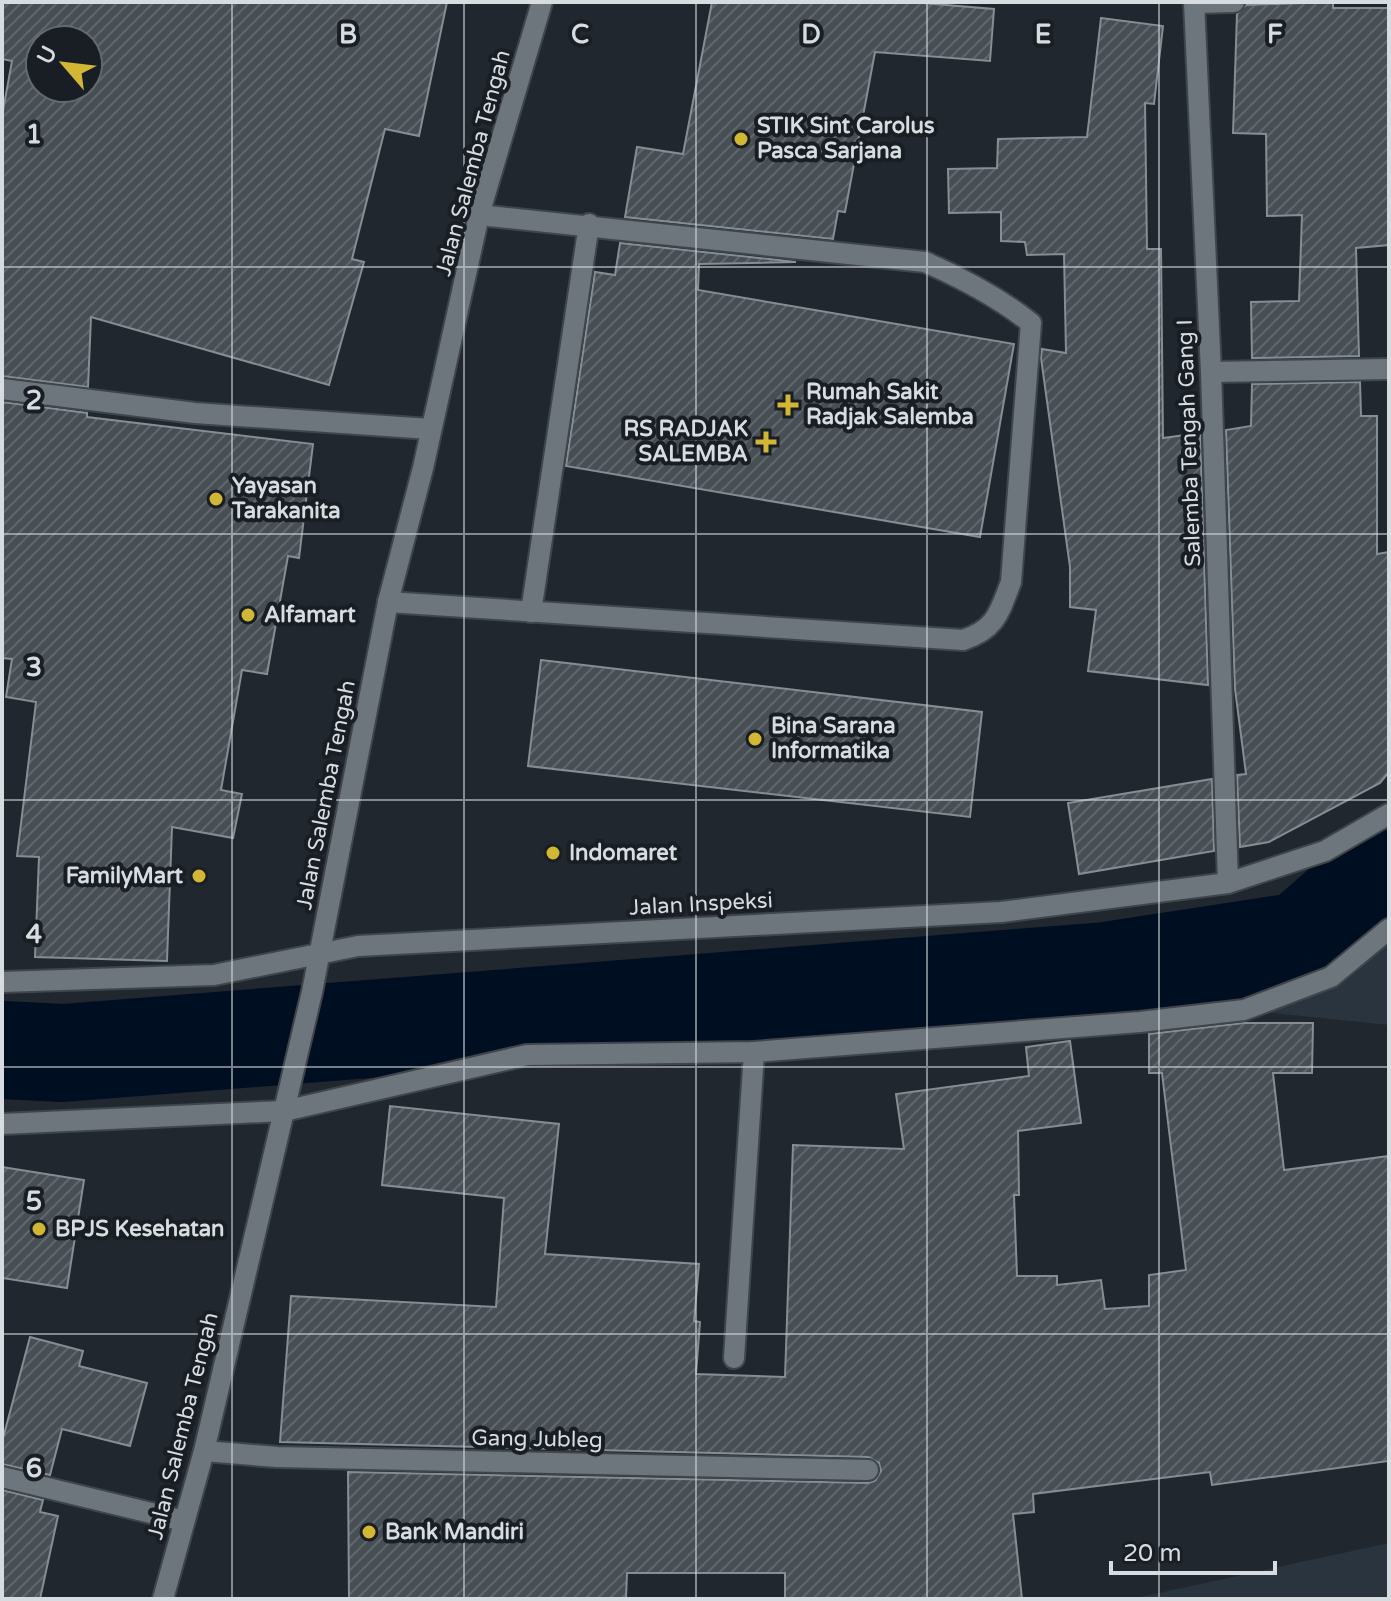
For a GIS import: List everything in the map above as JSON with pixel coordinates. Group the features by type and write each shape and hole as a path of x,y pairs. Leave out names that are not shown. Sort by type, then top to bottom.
{"street":[{"name":"Jalan Salemba Tengah","path":"163,1599 204,1451 312,992 388,602 479,215 542,2"},
{"path":"1194,2 1234,2"},
{"name":"Salemba Tengah Gang I","path":"1194,2 1211,372 1228,883"},
{"path":"388,602 963,640 983,633 998,617 1011,582 1031,323 980,287 925,262 589,224 479,215"},
{"path":"531,612 589,224"},
{"path":"1211,372 1389,369"},
{"path":"2,389 195,413 430,429"},
{"name":"Jalan Inspeksi","path":"2,982 214,975 320,951 373,945 1001,912 1228,883 1325,851 1389,814"},
{"path":"2,1124 286,1101 527,1055 754,1052 1244,1010 1331,977 1389,929"},
{"path":"734,1358 754,1052"},
{"name":"Gang Jubleg","path":"204,1451 277,1457 868,1470"},
{"path":"2,1477 184,1521"}],"shaded area":[{"path":"1389,929 1389,1025 1244,1010 1331,977"},
{"path":"1389,1543 1389,1599 1131,1599"}],"building":[{"path":"2,2 447,2 419,136 385,129 352,259 364,262 329,385 91,317 88,387 2,376 2,116 12,61 2,59"},
{"path":"712,2 910,2 994,9 990,61 875,52 845,212 838,211 833,239 625,217 637,147 683,154"},
{"path":"1333,2 1333,8 1389,8 1389,245 1356,248 1359,356 1252,358 1251,302 1299,301 1302,215 1267,216 1266,134 1233,133 1237,14 1246,5"},
{"path":"1101,18 1163,26 1154,104 1145,103 1147,249 1161,249 1163,438 1200,433 1208,685 1088,671 1096,610 1070,607 1070,567 1041,358 1042,349 1066,353 1064,254 1027,255 1025,242 1001,241 1001,212 949,213 948,169 997,168 998,139 1087,137"},
{"name":"Rumah Sakit Radjak Salemba","path":"620,243 796,262 699,264 698,290 1014,344 980,537 566,466 595,272 615,275"},
{"path":"1360,382 1361,416 1377,416 1377,554 1389,552 1389,772 1380,783 1269,842 1240,847 1237,775 1246,774 1235,689 1226,430 1251,426 1252,384"},
{"path":"2,402 87,413 87,417 313,444 299,558 288,556 267,674 242,670 221,790 242,794 233,838 172,827 167,961 35,957 39,857 17,856 36,702 6,697 12,659 2,658"},
{"name":"Bina Sarana Informatika","path":"541,660 982,712 970,817 528,766"},
{"path":"1212,779 1214,851 1079,874 1068,803"},
{"path":"1244,1023 1313,1023 1312,1073 1273,1073 1284,1170 1389,1156 1389,1461 1212,1485 1210,1472 1033,1494 1034,1512 1013,1514 1022,1599 785,1599 785,1573 627,1573 626,1599 349,1599 348,1472 868,1483 875,1481 881,1471 879,1463 868,1457 280,1442 291,1296 496,1307 504,1198 382,1185 390,1106 559,1124 545,1254 699,1264 694,1321 700,1322 696,1374 785,1377 793,1145 904,1149 896,1094 1029,1076 1026,1047 1070,1041 1081,1123 1018,1131 1019,1195 1014,1195 1017,1276 1057,1276 1057,1285 1101,1280 1105,1309 1149,1306 1149,1275 1186,1270 1162,1073 1149,1073 1149,1034"},
{"name":"BPJS Kesehatan","path":"2,1167 84,1180 67,1288 2,1278"},
{"path":"30,1337 83,1351 79,1366 147,1383 130,1446 62,1429 50,1475 2,1464 2,1442"},
{"path":"2,1490 43,1500 40,1512 58,1516 40,1599 2,1599"}],"waterway":[{"path":"2,1050 63,1053 1106,971 1301,941 1389,864"}],"place":[{"name":"STIK Sint Carolus Pasca Sarjana","path":"741,139"},
{"name":"Rumah Sakit Radjak Salemba","path":"788,405"},
{"name":"RS RADJAK SALEMBA","path":"766,442"},
{"name":"Yayasan Tarakanita","path":"216,499"},
{"name":"Alfamart","path":"248,615"},
{"name":"Bina Sarana Informatika","path":"755,739"},
{"name":"Indomaret","path":"553,853"},
{"name":"FamilyMart","path":"199,876"},
{"name":"BPJS Kesehatan","path":"39,1229"},
{"name":"Bank Mandiri","path":"369,1532"}]}
